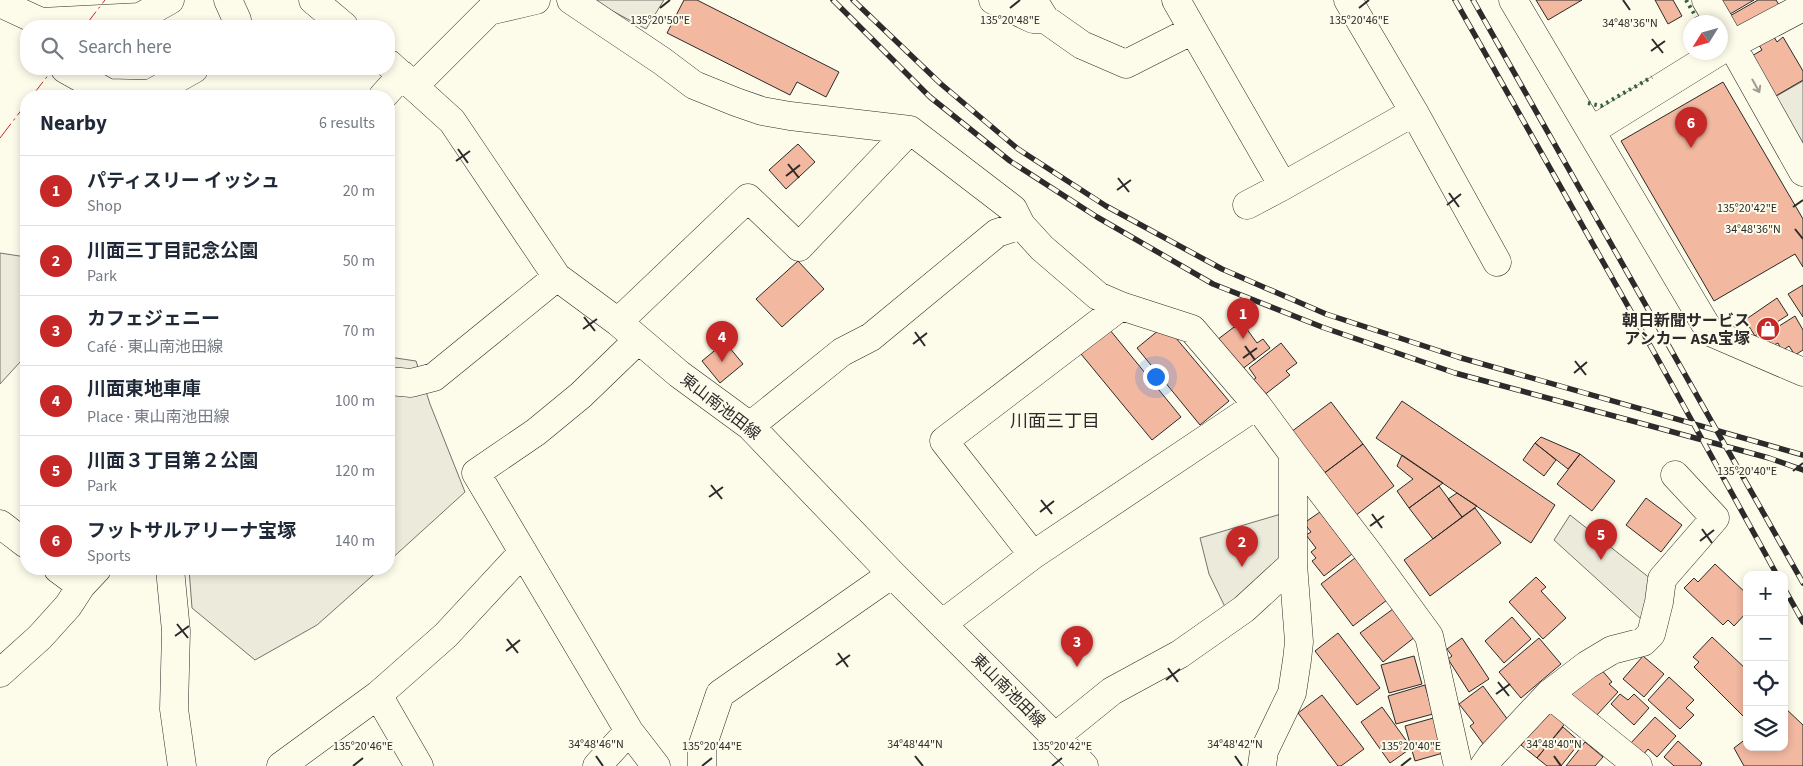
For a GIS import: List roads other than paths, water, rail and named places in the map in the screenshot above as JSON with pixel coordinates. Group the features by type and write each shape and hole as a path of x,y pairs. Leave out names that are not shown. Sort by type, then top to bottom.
{"street":[{"path":"98,20 140,17 170,0"},
{"path":"228,0 237,20"},
{"path":"313,0 337,20"},
{"path":"388,90 401,75 489,11 536,0"},
{"path":"571,0 662,61 694,85 736,102 762,111 790,116 910,130 1013,209 1021,225 1042,248 1098,296 1192,329 1257,405 1429,636 1458,766"},
{"path":"993,0 1034,19 1039,10 1082,45 1126,64 1193,30"},
{"path":"1176,0 1283,186"},
{"path":"1348,0 1414,112 1497,262"},
{"path":"1513,0 1710,332 1803,372"},
{"path":"1706,0 1712,15"},
{"path":"0,3 34,20"},
{"path":"1728,37 1803,7"},
{"path":"1728,49 1803,172"},
{"path":"1591,131 1692,60"},
{"path":"76,75 103,90"},
{"path":"157,90 183,75"},
{"name":"東山南池田線","path":"401,75 452,121 557,277 618,322 679,374 750,426 892,574 1084,766"},
{"path":"1248,205 1414,112"},
{"path":"618,322 748,198 798,247 910,130"},
{"path":"750,426 842,352 871,337 996,233 1021,225"},
{"path":"395,382 411,383 434,377 557,277"},
{"path":"1034,555 944,441 1122,306"},
{"path":"638,340 581,395 536,432 476,473 629,731 656,766"},
{"path":"942,624 1034,555 1257,405"},
{"path":"1262,766 1264,751 1292,693 1298,642 1294,564 1293,454"},
{"path":"1484,766 1491,756 1549,694 1587,665 1612,650 1642,642 1651,634 1662,580 1715,518 1675,475"},
{"path":"0,524 20,539"},
{"path":"281,766 378,695 446,634 523,552"},
{"path":"1055,737 1112,691 1180,654 1244,609 1294,564"},
{"path":"702,766 702,748 720,694 892,574"},
{"path":"171,575 176,631 174,709 182,766"},
{"path":"0,673 40,637 68,606 89,577"},
{"path":"1549,694 1638,766"},
{"path":"378,695 419,766"},
{"path":"597,766 629,731"}],"railway":[{"path":"833,0 930,97 1010,161 1097,217 1213,284 1322,327 1455,373 1769,458 1803,470"},
{"path":"853,0 941,84 1018,149 1106,206 1222,269 1326,314 1458,357 1803,455"},
{"path":"1455,0 1655,354 1775,571"},
{"path":"1473,0 1803,583"},
{"path":"1788,595 1803,622"}],"place":[{"name":"フットサルアリーナ宝塚","path":"1691,148"},
{"name":"朝日新聞サービス アンカー ASA宝塚","path":"1768,329"},
{"name":"パティスリー イッシュ","path":"1243,339"},
{"name":"川面東地車庫","path":"722,362"},
{"name":"川面３丁目第２公園","path":"1601,560"},
{"name":"川面三丁目記念公園","path":"1242,567"},
{"name":"カフェジェニー","path":"1077,667"}],"district":[{"name":"川面三丁目","path":"1055,421"}]}
